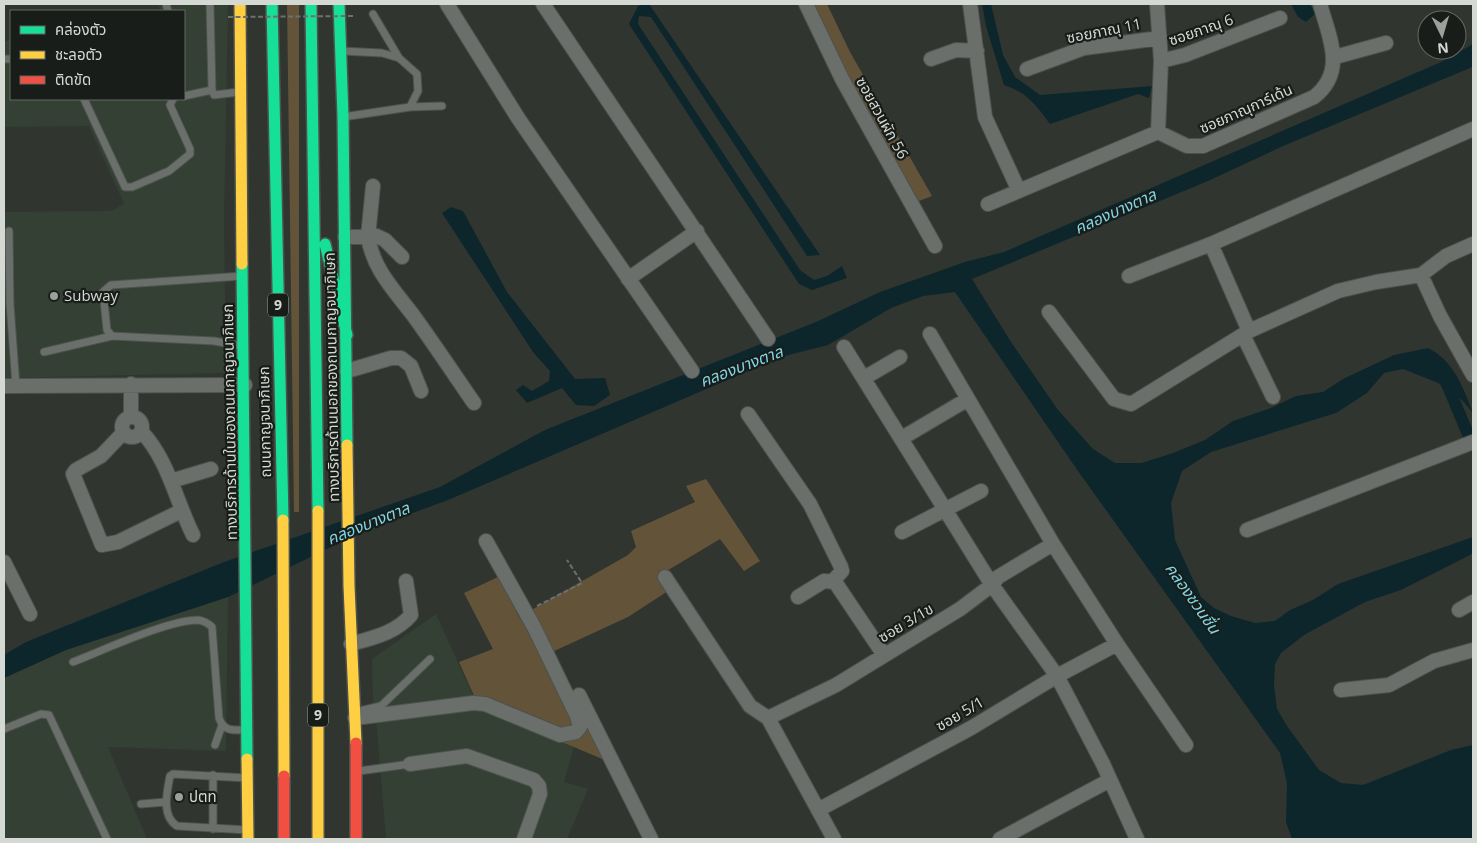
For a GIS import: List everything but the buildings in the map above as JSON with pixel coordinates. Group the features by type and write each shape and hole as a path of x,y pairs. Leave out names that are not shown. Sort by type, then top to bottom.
{"main road":[{"name":"ทางบริการด้านในของถนนกาญจนาภิเษก","path":"240,4 248,629 248,835"},
{"name":"ถนนกาญจนาภิเษก","path":"272,4 285,622 284,839"},
{"name":"9","path":"311,4 318,591 318,839"},
{"path":"312,64 323,4"},
{"name":"ทางบริการด้านนอกของถนนกาญจนาภิเษก","path":"339,4 347,335 349,586 358,771 356,839"},
{"path":"314,200 347,335"}],"street":[{"path":"447,4 518,118 692,370"},
{"path":"543,4 768,339"},
{"name":"ซอยสวนผัก 56","path":"806,4 842,79 935,246"},
{"path":"971,4 985,117 1019,191"},
{"path":"988,204 1158,132 1161,60 1156,4"},
{"path":"1320,4 1335,57 1386,43"},
{"name":"ซอยภาณุ 6","path":"1161,60 1185,56 1280,18"},
{"name":"ซอยภาณุ 11","path":"1027,68 1084,48 1160,38"},
{"path":"931,59 956,50 977,51"},
{"name":"ซอยภาณุการ์เด้น","path":"1158,132 1187,146 1209,144 1314,96 1323,89 1328,81 1335,57"},
{"path":"1129,276 1211,244 1473,129"},
{"path":"373,186 368,235 370,250 382,277 412,314 474,403"},
{"path":"628,279 697,231"},
{"path":"345,237 368,235 386,240 402,257"},
{"path":"1211,244 1246,333 1274,397"},
{"path":"1049,312 1114,400 1126,404 1137,402 1246,333 1338,291 1376,282 1421,275 1446,256 1473,244"},
{"path":"1421,275 1440,316 1473,375"},
{"path":"930,334 1052,544 1186,745"},
{"path":"844,347 946,508 992,585 1057,676 1110,780 1137,839"},
{"path":"864,378 900,357"},
{"path":"347,370 391,358 401,358 410,366 421,391"},
{"path":"131,384 131,417"},
{"path":"10,386 245,385"},
{"path":"902,438 968,399"},
{"path":"748,414 810,504 823,534 840,562 842,571 833,582"},
{"path":"131,417 140,421 141,431 151,442 171,481 192,536"},
{"path":"124,432 123,423 131,417"},
{"path":"124,432 133,436 141,431"},
{"path":"124,432 101,456 76,470 73,474 102,545 118,542 181,511"},
{"path":"1247,530 1469,444"},
{"path":"171,481 212,469"},
{"path":"902,532 981,491"},
{"path":"355,715 473,703 485,704 560,735 576,732 580,727 577,716 534,627 486,541"},
{"name":"ซอย 3/1ข","path":"768,718 836,685 960,609 992,585 998,578 1052,544"},
{"path":"4,562 30,614"},
{"path":"665,577 750,706 768,718 834,839"},
{"path":"351,644 389,632 411,615 406,581"},
{"path":"798,597 824,581 833,582 884,655"},
{"path":"1459,610 1473,602"},
{"name":"ซอย 5/1","path":"818,810 971,728 1057,676 1117,644"},
{"path":"1342,690 1388,685 1434,661 1473,650"},
{"path":"579,695 651,839"},
{"path":"410,764 467,756 534,780 539,786 540,794 524,839"},
{"path":"1000,839 1110,780"}],"lane":[{"path":"210,4 212,90 214,95 218,96 241,91"},
{"path":"373,14 399,58 417,74 418,92 410,107"},
{"path":"340,51 382,53 399,58"},
{"path":"185,96 212,90"},
{"path":"84,100 125,187 132,187 169,171 190,154 190,149 170,105 172,100"},
{"path":"343,117 410,107 442,106"},
{"path":"9,231 6,240 10,304 10,386"},
{"path":"112,336 106,330 103,292 111,284 244,276"},
{"path":"44,352 112,336 214,341 244,346"},
{"path":"73,662 161,628 198,620 208,623 212,627 219,718 222,725 228,730 247,730"},
{"path":"355,715 381,706 430,659"},
{"path":"4,729 41,714 49,715 107,839"},
{"path":"216,746 222,725"},
{"path":"358,771 410,764"},
{"path":"247,778 173,774 170,776 166,802 168,817 171,823 177,826 213,829 248,835"},
{"path":"213,775 213,829"},
{"path":"141,804 166,802"}],"path":[{"path":"228,17 354,16"},
{"path":"536,606 582,583 567,560"}],"shaded area":[{"path":"158,4 228,4 224,220 226,373 4,378 4,212 111,211 124,204 89,126 4,127 4,42 10,40 10,100 185,100 185,10 157,10 160,9"},
{"path":"287,4 299,4 299,512 294,512"},
{"path":"814,4 827,4 850,52 932,196 919,201 845,75"},
{"path":"706,479 760,561 744,571 720,539 660,575 668,591 628,617 550,653 607,761 479,707 459,662 493,649 464,593 500,576 519,617 628,555 636,547 631,531 695,502 686,486"},
{"path":"228,597 226,751 108,747 147,839 4,839 4,678 66,650"},
{"path":"436,614 475,700 373,711 372,659"},
{"path":"479,707 574,747 564,782 588,789 567,839 386,839 376,718"}],"water":[{"path":"649,4 820,255 807,256 651,17 639,16 638,24 800,270 814,280 827,276 842,266 847,278 812,290 799,284 629,24 638,6"},
{"path":"982,4 991,4 1003,55 1015,77 1040,95 1152,86 1149,98 1138,94 1050,124 1036,105 1019,92 1004,85 986,26"},
{"path":"1291,4 1310,4 1315,14 1306,22 1298,17"},
{"path":"1473,44 1473,66 1470,68 1283,146 1208,181 972,279 1011,342 1058,410 1093,449 1115,463 1142,463 1173,453 1205,440 1233,421 1271,408 1296,396 1323,392 1343,379 1394,355 1428,348 1445,360 1461,384 1473,413 1462,400 1441,384 1403,369 1384,373 1367,393 1336,413 1211,452 1182,471 1171,503 1175,540 1201,597 1214,608 1231,616 1255,623 1275,621 1290,610 1313,600 1338,584 1473,537 1473,552 1470,555 1401,590 1365,602 1304,635 1281,653 1275,664 1274,686 1277,709 1287,726 1319,770 1341,783 1363,785 1451,750 1473,745 1473,839 1292,839 1286,822 1287,783 1280,753 1078,471 955,292 923,296 891,308 828,345 781,357 448,500 364,531 228,597 66,650 4,678 4,655 26,642 224,562 440,487 545,430 816,322 880,292 965,262 1004,252 1445,60 1467,60 1467,47"},
{"path":"451,207 463,211 507,292 575,379 605,378 610,395 594,406 576,405 562,388 527,403 516,390 523,385 532,391 549,381 550,371 533,352 442,213"}],"waterway":[{"path":"1442,377 1447,384 1473,446"}],"traffic: fast":[{"path":"272,4 283,520"},
{"path":"311,4 318,511"},
{"path":"339,4 343,117 347,445"},
{"path":"325,244 347,335"},
{"path":"242,264 247,759"}],"traffic: slow":[{"path":"240,4 242,264"},
{"path":"347,445 349,586 356,743"},
{"path":"318,511 318,839"},
{"path":"283,520 284,776"},
{"path":"247,759 248,839"}],"traffic: jam":[{"path":"356,743 356,839"},
{"path":"284,776 284,839"}],"place":[{"name":"Subway","path":"54,296"},
{"name":"ปตท","path":"179,797"}],"water label":[{"name":"คลองบางตาล","path":"1115,211"},
{"name":"คลองบางตาล","path":"741,366"},
{"name":"คลองบางตาล","path":"368,523"},
{"name":"คลองชวนชื่น","path":"1193,598"}]}
